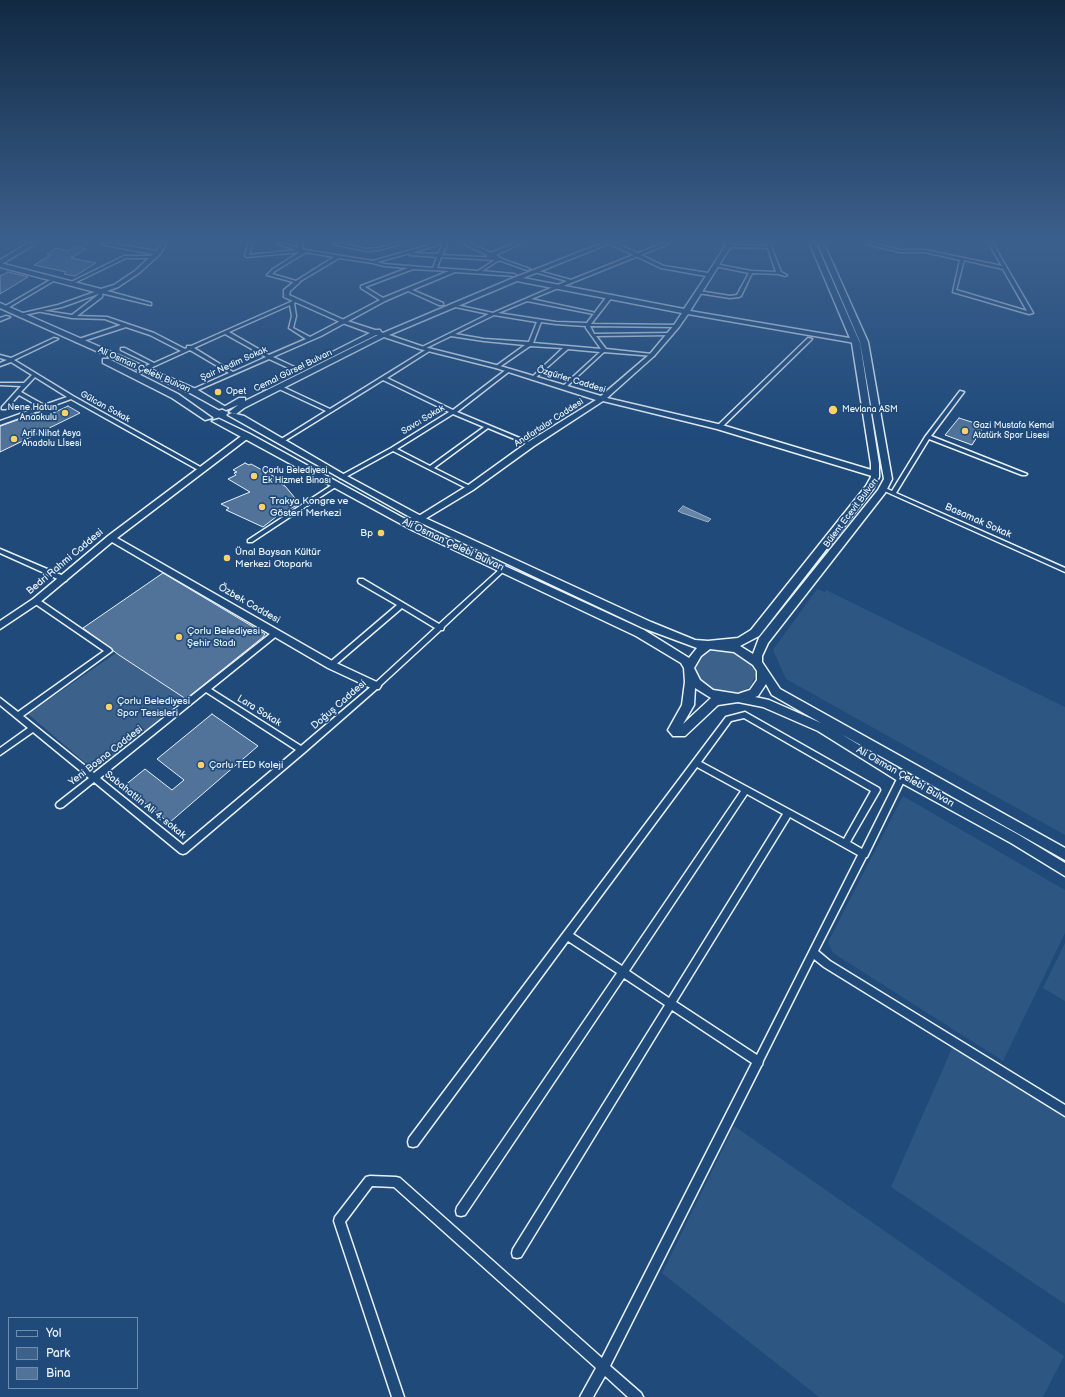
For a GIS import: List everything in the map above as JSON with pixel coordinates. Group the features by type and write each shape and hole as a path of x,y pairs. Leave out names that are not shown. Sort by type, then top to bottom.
{"main road":[{"path":"709,645 736,648 759,667 762,681 754,693 738,698 715,702 683,731 677,733 675,728 688,705 690,682 689,668 696,653 709,645 740,642 755,633 870,487 875,474 856,344 841,309"},
{"name":"Bülent Ecevit Bulvarı","path":"759,667 757,656 764,641 883,489 888,479 864,342 850,309"},
{"name":"Ali Osman Çelebi Bulvarı","path":"2,314 21,315 193,392 228,410 342,477 420,519 670,635 694,644 709,645"},
{"name":"Ali Osman Çelebi Bulvarı","path":"2,314 102,359 175,396 212,420 249,437 401,521 640,633 685,660 689,668"},
{"path":"228,410 228,419 212,420 210,411 228,410"},
{"name":"Ali Osman Çelebi Bulvarı","path":"759,667 776,692 1065,854"},
{"path":"689,668 696,683 710,694 738,698"},
{"name":"Ali Osman Çelebi Bulvarı","path":"738,698 765,703 816,726 902,777 1015,839 1065,870"}],"street":[{"path":"21,315 45,309"},
{"path":"72,317 82,309"},
{"path":"142,370 189,347 275,309"},
{"path":"294,309 294,316 290,326 291,328 309,339"},
{"name":"Özgürler Caddesi","path":"313,309 344,322 426,349 509,370 602,399 718,427 875,474"},
{"name":"Şair Nedim Sokak","path":"193,392 309,339 366,309"},
{"name":"Cemal Gürsel Bulvarı","path":"228,410 374,332 429,309"},
{"name":"Cemal Gürsel Bulvarı","path":"228,410 242,406 281,388 384,336 445,309"},
{"path":"458,309 487,317 588,327 677,326"},
{"path":"463,309 538,322"},
{"path":"281,441 383,378 426,349 452,334 505,309"},
{"path":"573,309 592,313"},
{"path":"596,309 592,313 588,327 604,350"},
{"path":"588,327 599,309"},
{"path":"667,309 810,339 856,344"},
{"name":"Anafartalar Caddesi","path":"420,519 470,488 531,444 602,399 652,355 677,326 688,309"},
{"path":"1018,309 1031,313 1029,309"},
{"path":"39,311 72,317 105,318 152,334 183,350"},
{"path":"686,313 856,344"},
{"path":"498,367 531,343 538,322"},
{"path":"78,341 126,325"},
{"path":"225,332 269,357 299,371"},
{"path":"452,334 484,340 652,355"},
{"path":"593,335 670,334"},
{"path":"0,365 56,339"},
{"path":"718,427 810,339"},
{"path":"189,347 233,374"},
{"path":"534,378 567,347"},
{"path":"123,349 153,364"},
{"path":"565,387 604,350"},
{"name":"Gülcan Sokak","path":"0,356 11,360 72,397 202,470"},
{"name":"Savcı Sokak","path":"342,477 393,449 453,412 509,370"},
{"path":"7,420 2,408 26,385 34,375"},
{"path":"383,378 453,412 531,444"},
{"path":"0,384 26,385"},
{"path":"281,388 330,411"},
{"path":"893,493 928,437 962,392"},
{"path":"18,393 44,407"},
{"path":"0,423 72,397"},
{"path":"430,468 488,426"},
{"name":"Bedri Rahmi Caddesi","path":"145,516 202,470 249,437"},
{"name":"Bedri Rahmi Caddesi","path":"0,626 36,601 113,540 249,437"},
{"path":"928,437 1024,474"},
{"path":"393,449 470,488"},
{"path":"250,541 335,485"},
{"name":"Basamak Sokak","path":"883,489 1065,570"},
{"path":"401,521 420,519"},
{"name":"Özbek Caddesi","path":"113,540 277,632 331,665 376,686"},
{"path":"0,551 64,579"},
{"name":"Doğuş Caddesi","path":"183,850 376,686 441,628 503,569"},
{"path":"361,581 441,628"},
{"path":"19,715 109,651 36,601"},
{"path":"331,665 401,604"},
{"name":"Yeni Bosna Caddesi","path":"60,805 277,632"},
{"name":"Lara Sokak","path":"206,689 302,750"},
{"name":"Sabahattin Ali 4. sokak","path":"0,701 183,850"},
{"path":"413,1142 729,719 745,715 876,790 845,844"},
{"path":"0,752 34,728"},
{"path":"697,763 864,854"},
{"path":"586,1397 603,1368 759,1062 902,777"},
{"path":"461,1211 746,790"},
{"path":"517,1253 788,813"},
{"path":"568,936 759,1062"},
{"path":"814,953 827,964 1065,1111"},
{"path":"398,1397 339,1221 370,1181 396,1182 637,1397"}],"shaded area":[{"path":"683,506 711,519 708,522 678,511"},
{"path":"817,589 825,592 826,590 1065,707 1065,835 786,679 773,650"},
{"path":"903,796 1065,890 1065,933 1003,1061 833,953 828,942"},
{"path":"1065,943 1065,1001 1043,988"},
{"path":"953,1046 1065,1117 1065,1304 891,1187"},
{"path":"734,1126 1064,1356 1043,1397 819,1397 662,1273"}],"green space":[{"path":"715,648 732,650 751,662 756,675 750,687 741,692 729,694 711,690 702,683 695,670 696,662 705,652"},
{"name":"Çorlu Belediyesi Spor Tesisleri","path":"116,653 188,700 96,772 28,714"}],"building":[{"name":"Arif Nihat Asya Anadolu Lİsesi","path":"68,406 80,413 0,452 0,426 40,412 47,416"},
{"name":"Gazi Mustafa Kemal Atatürk Spor Lisesi","path":"959,418 984,426 972,445 945,435"},
{"name":"Trakya Kongre ve Gösteri Merkezi","path":"245,463 249,465 251,464 275,477 272,479 285,486 300,504 281,513 263,527 226,510 229,508 221,504 250,492 228,479 236,475 234,473 237,472 233,470"},
{"name":"Çorlu Belediyesi Şehir Stadı","path":"163,573 265,634 186,699 119,655 83,628"},
{"name":"Çorlu TED Koleji","path":"212,714 258,746 169,823 124,786 145,769 172,790 184,780 157,759"}],"place":[{"name":"Opet","path":"218,392"},
{"name":"Mevlana ASM","path":"833,410"},
{"name":"Nene Hatun Anaokulu","path":"65,413"},
{"name":"Gazi Mustafa Kemal Atatürk Spor Lisesi","path":"965,431"},
{"name":"Arif Nihat Asya Anadolu Lİsesi","path":"14,439"},
{"name":"Çorlu Belediyesi Ek Hizmet Binası","path":"254,476"},
{"name":"Trakya Kongre ve Gösteri Merkezi","path":"262,507"},
{"name":"Bp","path":"381,533"},
{"name":"Ünal Baysan Kültür Merkezi Otoparkı","path":"227,558"},
{"name":"Çorlu Belediyesi Şehir Stadı","path":"179,637"},
{"name":"Çorlu Belediyesi Spor Tesisleri","path":"109,707"},
{"name":"Çorlu TED Koleji","path":"201,765"}]}
